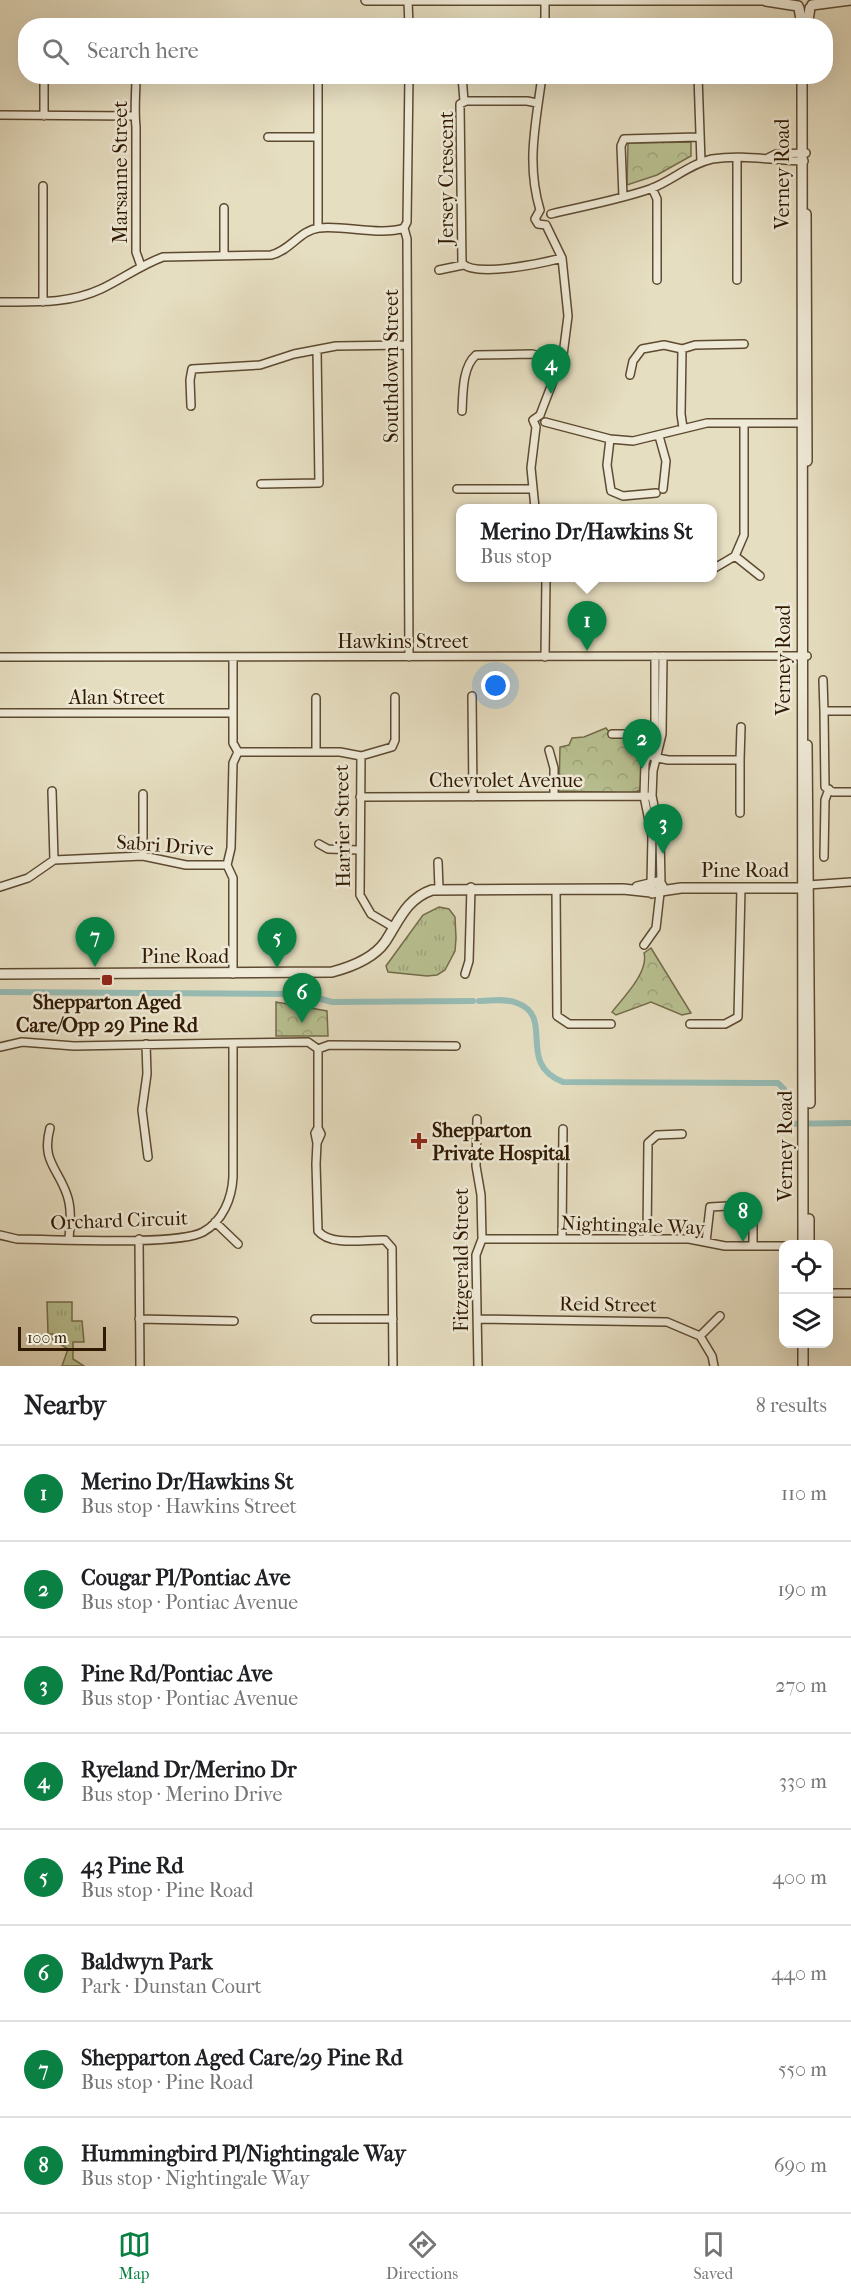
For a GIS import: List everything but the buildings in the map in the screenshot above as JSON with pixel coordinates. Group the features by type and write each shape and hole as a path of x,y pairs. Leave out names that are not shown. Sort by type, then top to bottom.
{"street":[{"path":"366,0 769,1 798,5 851,0"},
{"path":"408,1 409,18"},
{"path":"545,1 545,18"},
{"path":"44,84 44,116"},
{"name":"Marsanne Street","path":"136,84 136,104 133,116 136,127 136,252 141,266"},
{"path":"318,84 316,137 318,228"},
{"name":"Southdown Street","path":"409,84 407,222 404,228 407,239 409,657"},
{"path":"463,84 464,101"},
{"path":"541,84 531,157 540,210 535,219 538,224 546,225"},
{"path":"698,84 698,137 701,162"},
{"name":"Verney Road","path":"803,1240 807,1115 804,84"},
{"name":"Jersey Crescent","path":"537,103 464,101 459,107 463,265 525,268 562,258"},
{"path":"0,115 133,116"},
{"path":"268,137 316,137"},
{"path":"623,197 621,146 624,139 698,137"},
{"path":"551,214 652,188 701,162 737,158 768,158 777,161 803,157"},
{"path":"737,158 737,280"},
{"path":"43,186 43,302"},
{"path":"652,188 657,199 657,280"},
{"path":"224,208 224,255"},
{"path":"540,210 548,210 551,214 551,220 546,225"},
{"path":"534,504 531,454 536,426 533,418 540,415 560,361 567,316 562,258 546,225"},
{"path":"0,303 58,302 100,290 141,266 163,257 277,254 318,228 404,228"},
{"path":"439,270 463,265"},
{"path":"630,375 633,361 646,347 664,345 682,349 695,345 744,344"},
{"path":"191,406 192,369 260,364 336,346 407,345"},
{"path":"682,349 681,414 683,428"},
{"path":"261,484 319,483 317,350"},
{"path":"462,411 463,387 470,361 476,355 532,354 560,361"},
{"path":"540,415 545,422 610,439 633,441 707,423 804,423"},
{"path":"536,426 542,426 545,422"},
{"path":"717,567 735,556 744,531 744,423"},
{"path":"659,436 666,461 663,489"},
{"path":"610,439 607,465 611,491 623,496 656,493"},
{"path":"457,489 532,489"},
{"path":"735,556 760,576"},
{"path":"545,657 547,582"},
{"path":"644,945 656,928 656,888 648,796 651,757 658,734 659,656"},
{"name":"Hawkins Street","path":"0,657 804,656"},
{"path":"233,657 233,743 238,752 233,763 231,848 227,866 233,878 233,974"},
{"path":"823,680 825,787 833,792 851,792"},
{"path":"472,696 473,797"},
{"path":"360,756 392,747 395,740 394,697"},
{"path":"316,698 316,752"},
{"path":"824,711 851,711"},
{"name":"Alan Street","path":"0,713 233,713"},
{"path":"740,813 741,727"},
{"path":"612,734 658,734"},
{"path":"549,750 554,768 554,796"},
{"name":"Harrier Street","path":"238,752 340,752 360,756 360,895 371,914 393,927"},
{"path":"651,757 668,760 740,760"},
{"path":"824,857 825,800 829,789"},
{"path":"0,887 28,878 54,860 52,791"},
{"path":"143,794 143,856"},
{"name":"Chevrolet Avenue","path":"360,797 648,796"},
{"path":"319,844 328,849 360,850"},
{"name":"Sabri Drive","path":"54,860 143,856 186,865 227,866"},
{"path":"438,862 439,888"},
{"path":"806,887 851,882"},
{"name":"Pine Road","path":"0,974 318,973 347,968 373,954 384,943 402,913 418,897 439,888 806,887"},
{"path":"465,974 469,961 471,888"},
{"path":"690,1023 725,1023 738,1017 741,888"},
{"path":"556,889 557,1016 569,1024 611,1023"},
{"path":"0,1047 22,1042 74,1046 308,1042 318,1049"},
{"name":"Orchard Circuit","path":"0,1235 18,1239 139,1239 194,1235 215,1222 232,1192 233,1043"},
{"path":"146,1044 147,1074 142,1110 148,1157"},
{"path":"318,1049 329,1045 456,1046"},
{"path":"318,1049 318,1128 315,1133 318,1143 318,1231 327,1239 378,1240 390,1244 394,1252 393,1366"},
{"name":"Fitzgerald Street","path":"477,1119 476,1166 481,1195 482,1239 476,1255 478,1366"},
{"name":"Verney Road","path":"806,1127 809,1240"},
{"path":"50,1128 48,1157 67,1193 70,1206 69,1239"},
{"path":"562,1238 563,1129"},
{"path":"647,1238 648,1143 657,1135 682,1134"},
{"path":"706,1242 710,1207 745,1205 753,1210 753,1246"},
{"path":"215,1222 238,1244"},
{"path":"139,1239 140,1366"},
{"name":"Nightingale Way","path":"482,1239 692,1239 723,1246 779,1246"},
{"path":"833,1293 851,1293"},
{"path":"714,1366 712,1356 700,1336 720,1316"},
{"path":"139,1319 234,1321"},
{"path":"315,1319 393,1319"},
{"name":"Reid Street","path":"478,1319 654,1320 679,1325 700,1336"},
{"path":"803,1348 803,1366"},
{"path":"809,1348 809,1366"}],"green space":[{"path":"691,142 691,156 657,175 627,185 628,143"},
{"path":"606,728 612,736 645,736 651,742 640,790 633,793 559,791 560,747 569,745 572,738 584,737"},
{"path":"439,907 449,909 455,917 455,951 445,970 437,975 427,976 388,972 386,966 423,915"},
{"path":"651,948 691,1013 682,1015 651,1002 616,1015 612,1012 639,976 645,960 644,953"},
{"path":"276,1002 327,1011 328,1036 276,1036"},
{"path":"47,1302 72,1302 72,1321 82,1321 84,1342 73,1342 73,1359 84,1366 62,1366 68,1349 52,1339 53,1334 48,1334"}],"waterway":[{"path":"0,992 303,994 332,1002 473,1001"},
{"path":"479,1001 508,1001 517,1003 528,1010 534,1019 541,1064 549,1074 563,1082 778,1083 784,1089 784,1124 851,1123"}],"place":[{"name":"Ryeland Dr/Merino Dr","path":"551,394"},
{"name":"Merino Dr/Hawkins St","path":"587,651"},
{"name":"Cougar Pl/Pontiac Ave","path":"642,769"},
{"name":"Pine Rd/Pontiac Ave","path":"663,854"},
{"name":"Shepparton Aged Care/29 Pine Rd","path":"95,967"},
{"name":"43 Pine Rd","path":"277,968"},
{"name":"Shepparton Aged Care/Opp 29 Pine Rd","path":"107,980"},
{"name":"Baldwyn Park","path":"302,1023"},
{"name":"Shepparton Private Hospital","path":"419,1141"},
{"name":"Hummingbird Pl/Nightingale Way","path":"743,1242"}]}
